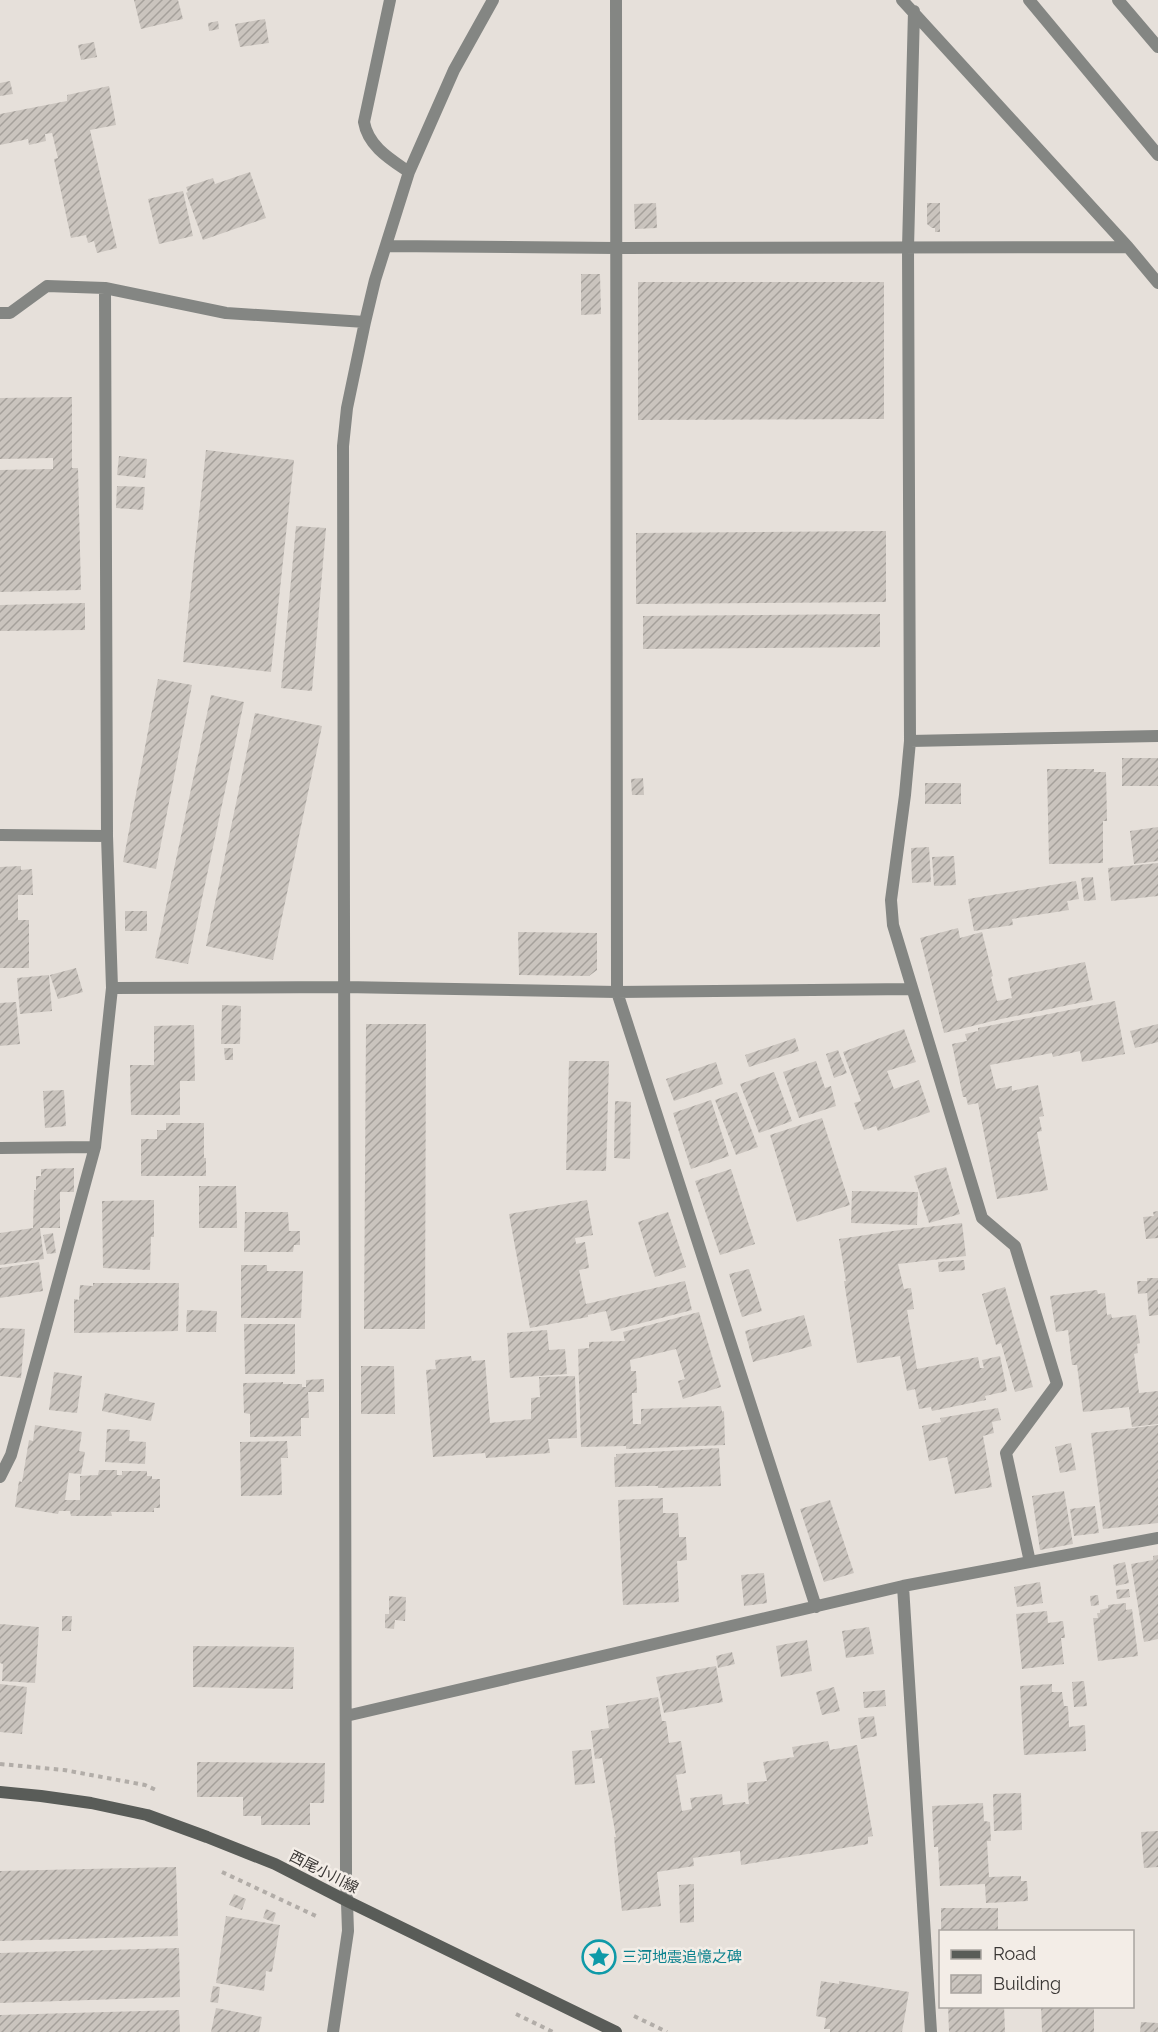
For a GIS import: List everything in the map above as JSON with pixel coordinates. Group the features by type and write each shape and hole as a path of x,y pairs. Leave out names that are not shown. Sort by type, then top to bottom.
{"main road":[{"name":"西尾小川線","path":"0,1792 90,1803 147,1815 207,1836 275,1864 615,2032"}],"street":[{"path":"390,0 364,122 366,134 375,145 409,172"},
{"path":"333,2032 348,1931 343,446 347,408 365,322 409,172 450,80 493,0"},
{"path":"616,0 617,992 816,1607"},
{"path":"902,0 914,10 1158,283"},
{"path":"1029,0 1158,155"},
{"path":"1118,0 1158,47"},
{"path":"914,10 908,248 910,741 891,900 893,925 982,1218 1015,1246 1058,1384 1006,1453 1030,1562"},
{"path":"386,246 1128,247"},
{"path":"0,313 10,313 46,286 105,288 226,313 365,322"},
{"path":"0,1477 11,1455 95,1147 112,988 106,836 105,288"},
{"path":"910,741 1158,736"},
{"path":"0,835 106,836"},
{"path":"112,988 344,987 617,992 912,989"},
{"path":"0,1148 95,1147"},
{"path":"346,1716 903,1586 1158,1538"},
{"path":"903,1586 931,2032"}],"path":[{"path":"212,1868 348,1931"},
{"path":"512,2012 553,2032"}],"building":[{"path":"134,0 178,0 183,19 141,29"},
{"path":"265,19 269,43 240,47 235,24"},
{"path":"218,21 219,29 209,31 208,23"},
{"path":"94,42 97,57 81,60 78,45"},
{"path":"10,81 13,94 0,96 0,83"},
{"path":"109,86 116,125 90,130 117,248 97,253 94,241 88,243 86,235 71,238 54,159 58,158 52,133 45,134 46,141 29,145 28,139 0,145 0,114 67,101 67,95"},
{"path":"250,172 266,218 203,240 186,193 188,192 186,187 213,178 215,184"},
{"path":"183,191 193,236 159,244 148,199"},
{"path":"656,203 657,228 635,229 634,204"},
{"path":"927,203 940,203 940,232 935,232 935,228 927,224"},
{"path":"581,274 600,274 601,314 581,315"},
{"path":"638,282 884,282 884,419 638,420"},
{"path":"72,397 72,468 78,468 81,590 0,592 0,470 53,469 53,458 0,459 0,398"},
{"path":"206,450 294,460 271,672 183,662"},
{"path":"119,456 147,459 145,478 117,475"},
{"path":"117,486 145,487 143,510 116,508"},
{"path":"296,526 326,528 312,691 281,688"},
{"path":"886,531 886,602 636,604 636,533"},
{"path":"85,603 85,630 0,631 0,605"},
{"path":"880,614 880,647 643,649 643,616"},
{"path":"158,679 192,685 156,869 123,862"},
{"path":"211,695 244,702 188,964 155,958"},
{"path":"255,713 322,726 273,960 206,946"},
{"path":"1122,758 1158,758 1158,786 1122,786"},
{"path":"1047,769 1094,769 1094,772 1106,772 1107,821 1103,821 1103,863 1049,864"},
{"path":"643,778 644,795 632,795 631,779"},
{"path":"925,783 961,783 961,804 925,804"},
{"path":"1158,827 1158,861 1134,864 1130,831"},
{"path":"929,847 931,882 912,883 911,848"},
{"path":"954,856 956,885 934,886 932,857"},
{"path":"1158,863 1158,896 1111,901 1108,868"},
{"path":"21,866 21,870 32,869 33,895 18,895 18,920 29,920 29,968 0,968 0,867"},
{"path":"1093,877 1096,900 1084,901 1081,878"},
{"path":"1076,881 1079,899 1067,901 1069,910 1012,919 1013,925 974,931 968,899"},
{"path":"125,911 147,911 147,931 125,931"},
{"path":"958,928 960,938 982,932 997,1001 1012,998 1008,978 1085,962 1093,1000 944,1033 920,938"},
{"path":"518,932 597,933 597,970 589,976 519,975"},
{"path":"76,968 83,992 58,999 50,975"},
{"path":"49,975 52,1011 20,1014 17,978"},
{"path":"1115,1001 1125,1054 1082,1062 1080,1051 1053,1057 1052,1053 990,1065 996,1089 1012,1086 1012,1091 1038,1085 1044,1116 1039,1117 1042,1131 1037,1132 1048,1190 997,1199 978,1103 968,1105 966,1097 963,1097 952,1044 967,1041 965,1034 978,1031 978,1028"},
{"path":"16,1002 20,1044 0,1046 0,1003"},
{"path":"222,1005 241,1006 240,1044 221,1044"},
{"path":"366,1024 426,1024 425,1329 364,1329"},
{"path":"1158,1024 1158,1042 1135,1048 1130,1031"},
{"path":"194,1025 195,1081 180,1081 180,1115 131,1115 130,1065 154,1065 154,1026"},
{"path":"904,1029 916,1062 887,1071 894,1089 919,1080 930,1112 878,1131 876,1126 864,1130 854,1103 861,1101 843,1052"},
{"path":"795,1038 799,1051 749,1067 745,1055"},
{"path":"224,1048 233,1048 233,1060 225,1060"},
{"path":"838,1050 847,1073 834,1078 826,1054"},
{"path":"569,1061 609,1061 606,1171 566,1170"},
{"path":"816,1061 825,1088 831,1086 836,1106 799,1118 783,1072"},
{"path":"716,1062 723,1084 674,1101 666,1079"},
{"path":"774,1072 792,1121 759,1133 740,1084"},
{"path":"64,1090 66,1126 45,1128 43,1091"},
{"path":"737,1092 758,1147 736,1155 715,1100"},
{"path":"711,1100 729,1156 691,1169 673,1113"},
{"path":"615,1101 631,1102 630,1159 614,1158"},
{"path":"822,1118 850,1205 797,1222 770,1135"},
{"path":"166,1123 204,1123 206,1176 141,1176 141,1139 157,1139 157,1130 166,1130"},
{"path":"946,1167 960,1214 929,1223 914,1176"},
{"path":"74,1168 74,1192 60,1192 60,1228 40,1228 44,1259 0,1265 0,1233 33,1228 34,1190 36,1190 36,1176 41,1176 41,1169"},
{"path":"731,1169 755,1244 720,1255 695,1181"},
{"path":"199,1186 236,1186 237,1228 199,1228"},
{"path":"852,1191 918,1192 917,1225 851,1223"},
{"path":"154,1200 154,1237 151,1237 150,1270 103,1268 102,1201"},
{"path":"587,1200 593,1235 575,1238 576,1244 585,1242 589,1268 579,1270 586,1304 685,1281 692,1310 611,1331 606,1311 588,1315 588,1317 530,1328 509,1214"},
{"path":"1158,1211 1158,1238 1146,1239 1143,1217 1154,1216 1153,1212"},
{"path":"245,1212 288,1212 289,1231 300,1231 300,1245 294,1245 293,1252 244,1252"},
{"path":"668,1212 686,1267 655,1277 638,1222"},
{"path":"962,1223 966,1256 898,1264 904,1289 911,1288 914,1309 907,1310 917,1369 978,1357 980,1368 984,1368 982,1360 1000,1356 1007,1391 985,1396 986,1400 932,1411 931,1407 919,1409 915,1389 907,1391 900,1356 857,1363 839,1239"},
{"path":"53,1233 56,1253 47,1254 43,1235"},
{"path":"964,1260 965,1270 939,1272 938,1262"},
{"path":"39,1262 43,1291 0,1298 0,1268"},
{"path":"241,1265 267,1265 267,1271 303,1271 301,1318 241,1318"},
{"path":"749,1269 762,1311 742,1317 729,1274"},
{"path":"1147,1278 1158,1278 1158,1315 1149,1316 1147,1293 1138,1294 1137,1281 1147,1281"},
{"path":"93,1283 179,1283 178,1331 74,1333 74,1299 79,1300 80,1285 93,1286"},
{"path":"1005,1287 1033,1387 1015,1392 1001,1343 996,1345 982,1294"},
{"path":"1097,1290 1098,1294 1105,1293 1107,1315 1111,1314 1112,1318 1136,1315 1140,1343 1137,1344 1138,1353 1134,1354 1139,1393 1158,1391 1158,1424 1132,1427 1129,1407 1083,1412 1077,1365 1072,1365 1068,1330 1056,1332 1050,1296"},
{"path":"187,1310 217,1311 216,1332 186,1332"},
{"path":"699,1312 721,1387 683,1399 678,1381 685,1379 676,1349 630,1360 631,1371 636,1371 637,1393 632,1393 633,1424 641,1424 641,1409 721,1406 722,1412 724,1411 725,1445 626,1449 626,1446 581,1447 578,1349 589,1348 589,1342 625,1341 623,1332"},
{"path":"804,1315 812,1346 753,1362 745,1331"},
{"path":"244,1324 295,1324 295,1374 245,1374"},
{"path":"0,1328 25,1329 21,1378 0,1376"},
{"path":"547,1330 549,1350 565,1349 567,1374 510,1378 507,1333"},
{"path":"471,1356 472,1361 485,1360 490,1423 531,1419 531,1398 540,1397 539,1377 575,1376 577,1438 548,1439 550,1453 486,1458 485,1453 433,1457 426,1370 436,1369 435,1360"},
{"path":"361,1366 394,1366 395,1414 361,1414"},
{"path":"54,1372 82,1376 77,1413 49,1410"},
{"path":"324,1379 324,1392 308,1392 309,1418 301,1418 301,1436 250,1437 250,1414 244,1413 243,1383 283,1382 283,1384 302,1384 302,1387 306,1387 306,1380"},
{"path":"105,1393 155,1403 151,1421 102,1411"},
{"path":"998,1408 1001,1420 992,1422 994,1433 983,1436 992,1487 955,1494 947,1457 929,1461 922,1426 941,1422 940,1418"},
{"path":"35,1425 82,1432 79,1451 85,1452 81,1474 69,1473 65,1500 80,1500 80,1476 98,1475 99,1470 117,1470 117,1475 122,1475 122,1471 147,1471 147,1476 160,1479 160,1508 154,1508 154,1512 111,1512 112,1516 71,1516 70,1511 59,1511 58,1514 15,1507 29,1440 33,1441"},
{"path":"1158,1425 1158,1523 1103,1529 1091,1433"},
{"path":"107,1429 130,1430 129,1441 146,1442 145,1464 105,1462"},
{"path":"287,1441 288,1458 281,1458 282,1495 241,1496 240,1442"},
{"path":"1071,1443 1076,1470 1060,1473 1055,1447"},
{"path":"719,1448 721,1486 615,1487 614,1457 616,1454"},
{"path":"1064,1491 1073,1544 1040,1550 1032,1496"},
{"path":"663,1498 663,1513 678,1513 679,1537 686,1537 687,1560 677,1561 679,1602 623,1605 618,1500"},
{"path":"830,1500 854,1573 824,1582 800,1509"},
{"path":"1095,1506 1099,1533 1074,1536 1070,1509"},
{"path":"1158,1555 1158,1639 1144,1642 1131,1564 1153,1560 1153,1556"},
{"path":"1125,1562 1129,1583 1116,1586 1113,1565"},
{"path":"764,1573 767,1603 744,1606 741,1575"},
{"path":"1040,1582 1043,1603 1017,1607 1014,1587"},
{"path":"1129,1589 1130,1597 1117,1599 1116,1590"},
{"path":"1098,1595 1099,1605 1091,1606 1090,1596"},
{"path":"389,1596 406,1597 405,1621 395,1620 394,1629 385,1628 385,1614 389,1614"},
{"path":"1126,1603 1126,1610 1132,1609 1138,1656 1098,1661 1093,1618 1098,1618 1097,1613 1108,1608 1108,1605"},
{"path":"1047,1611 1048,1623 1063,1621 1065,1638 1061,1638 1064,1664 1022,1669 1016,1614"},
{"path":"62,1616 72,1616 71,1631 62,1631"},
{"path":"0,1624 39,1627 35,1683 2,1681"},
{"path":"869,1627 874,1654 846,1658 842,1631"},
{"path":"807,1640 812,1671 781,1677 776,1646"},
{"path":"193,1646 294,1647 293,1689 193,1687"},
{"path":"732,1652 735,1664 718,1668 716,1656"},
{"path":"716,1666 723,1702 664,1713 656,1677"},
{"path":"1084,1681 1087,1706 1074,1707 1072,1682"},
{"path":"0,1684 27,1687 22,1734 0,1732"},
{"path":"1052,1684 1052,1692 1062,1692 1064,1706 1068,1706 1069,1727 1085,1725 1086,1751 1024,1755 1020,1686"},
{"path":"834,1687 840,1711 822,1715 816,1692"},
{"path":"885,1690 886,1706 864,1708 863,1692"},
{"path":"658,1697 662,1721 666,1721 669,1743 681,1741 686,1773 676,1775 682,1811 692,1809 690,1798 722,1794 723,1805 745,1802 749,1804 747,1783 767,1781 763,1762 794,1757 792,1747 828,1741 830,1750 857,1745 873,1836 868,1837 868,1844 741,1865 740,1851 693,1858 694,1866 657,1872 661,1906 622,1911 614,1837 616,1837 602,1758 595,1759 591,1731 609,1728 606,1706"},
{"path":"874,1716 877,1736 861,1739 858,1718"},
{"path":"591,1749 595,1783 575,1785 572,1751"},
{"path":"197,1762 325,1763 324,1803 310,1803 310,1825 261,1825 261,1816 243,1816 243,1797 197,1797"},
{"path":"1021,1793 1022,1830 994,1831 993,1794"},
{"path":"983,1803 984,1821 990,1822 991,1841 987,1841 989,1877 1021,1876 1021,1881 1027,1881 1028,1901 986,1903 985,1884 940,1886 938,1847 934,1847 932,1806"},
{"path":"1158,1831 1158,1867 1144,1868 1141,1832"},
{"path":"176,1867 178,1936 0,1941 0,1871"},
{"path":"694,1884 694,1922 680,1923 679,1885"},
{"path":"234,1894 246,1899 242,1910 229,1905"},
{"path":"941,1908 998,1908 998,1930 941,1930"},
{"path":"266,1909 276,1913 273,1922 263,1918"},
{"path":"226,1916 280,1925 272,1972 266,1971 264,1991 216,1983"},
{"path":"179,1948 180,1997 0,2003 0,1953"},
{"path":"821,1981 839,1984 839,1981 909,1992 902,2032 830,2032 830,2029 824,2029 826,2018 816,2016"},
{"path":"213,1986 220,1987 218,2003 210,2002"},
{"path":"216,2008 262,2017 259,2032 211,2032"},
{"path":"948,2008 1004,2008 1005,2032 949,2032"},
{"path":"1041,2008 1094,2008 1094,2032 1042,2032"},
{"path":"179,2010 180,2032 0,2032 0,2015"},
{"path":"1141,2022 1158,2023 1158,2032 1140,2032"}],"place":[{"name":"三河地震追憶之碑","path":"599,1957"}]}
